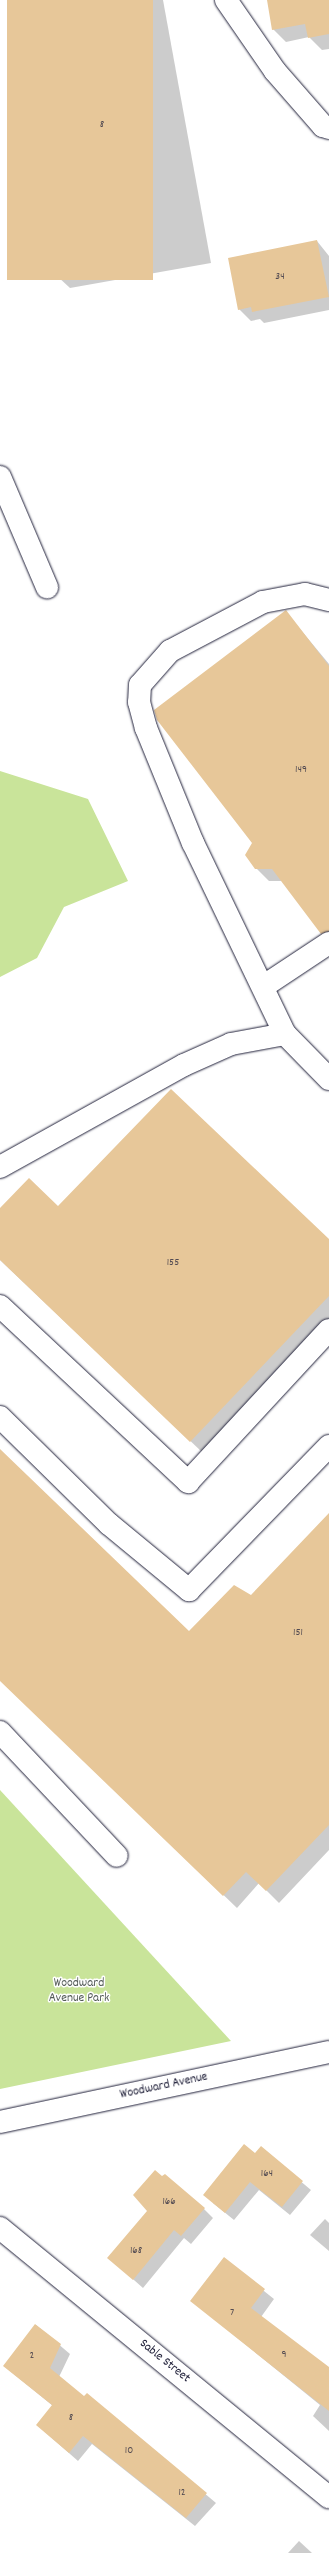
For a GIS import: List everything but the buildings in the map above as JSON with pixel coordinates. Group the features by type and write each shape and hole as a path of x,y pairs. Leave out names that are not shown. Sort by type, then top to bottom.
{"street":[{"path":"226,0 275,71 323,126 329,128"},
{"path":"0,477 47,587"},
{"path":"329,600 305,594 263,602 170,651 140,685 139,702 146,728 190,836 264,986 285,1034 329,1078"},
{"path":"264,986 329,943"},
{"path":"0,1167 184,1065 231,1044 285,1034"},
{"path":"0,1306 188,1482 329,1330"},
{"path":"0,1417 109,1524 188,1590 329,1446"},
{"path":"0,1732 117,1856"},
{"name":"Woodward Avenue","path":"0,2122 329,2052"},
{"name":"Sable Street","path":"0,2228 329,2497"}],"green space":[{"path":"0,771 88,799 128,881 64,907 37,958 0,977"},
{"name":"Woodward Avenue Park","path":"0,1790 231,2041 0,2089"}]}
